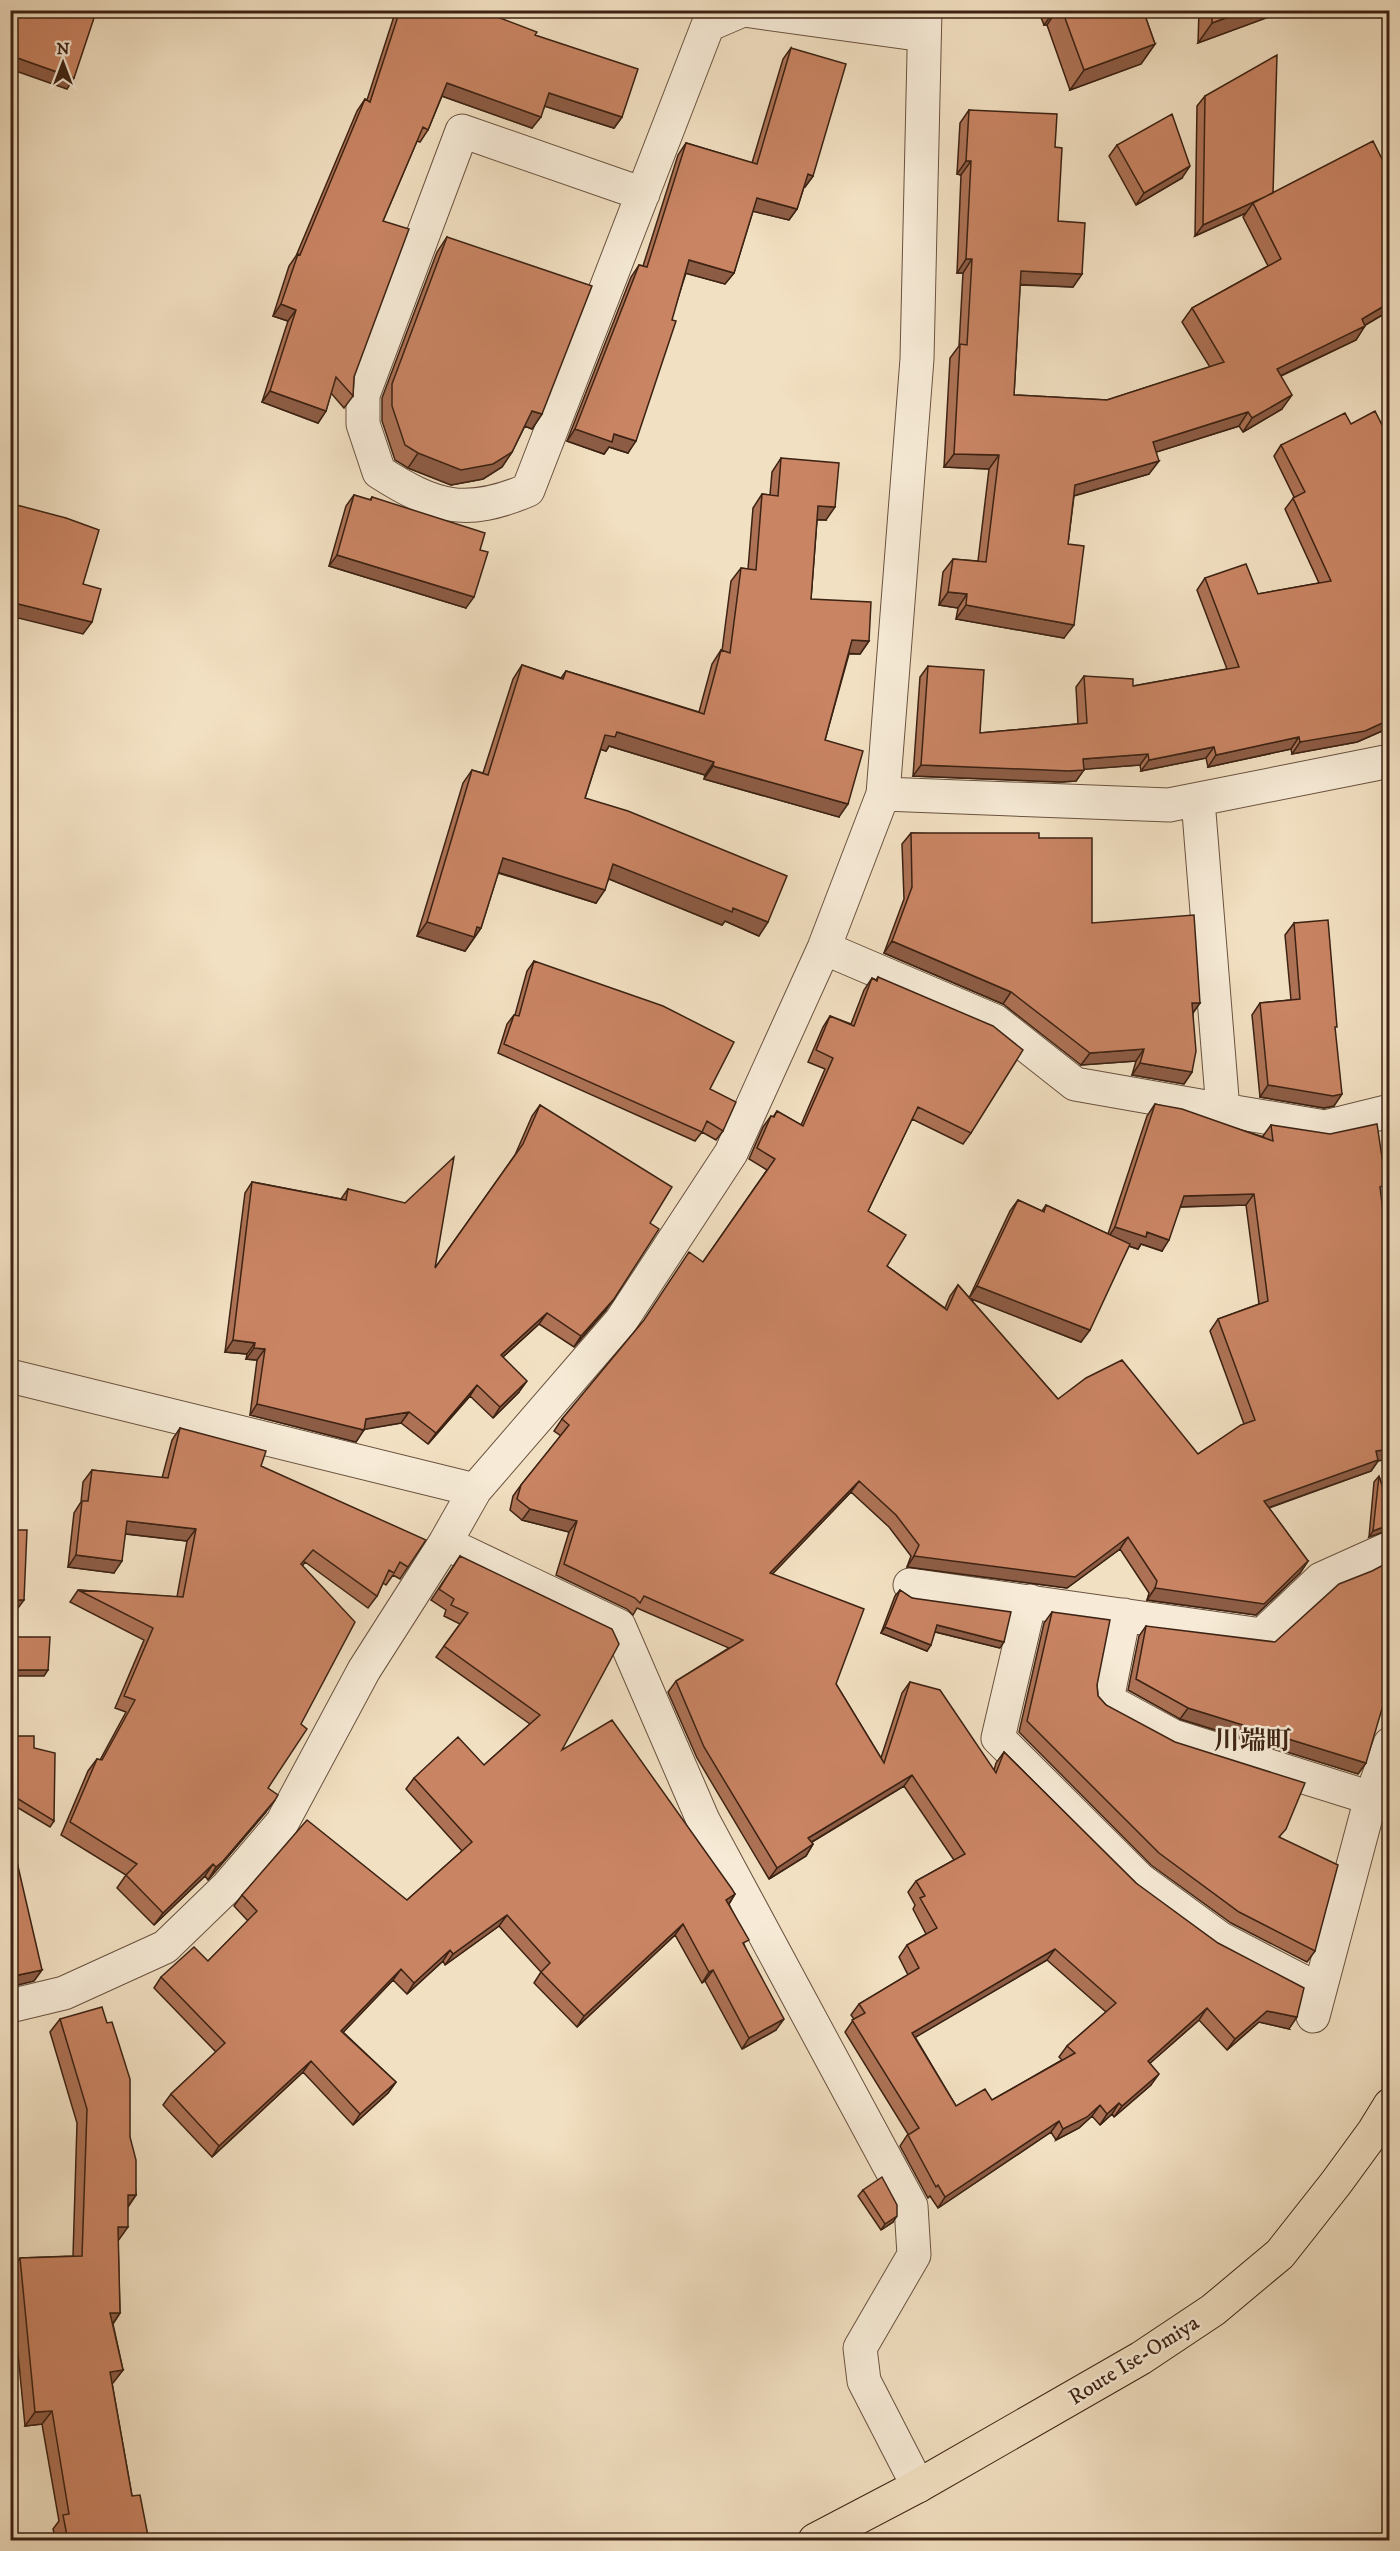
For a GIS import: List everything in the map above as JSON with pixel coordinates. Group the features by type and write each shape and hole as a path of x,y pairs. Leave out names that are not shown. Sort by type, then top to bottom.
{"main road":[{"name":"Route Ise-Omiya","path":"815,2541 918,2486 1141,2358 1213,2310 1280,2254 1355,2157 1389,2105"}],"street":[{"path":"10,2006 64,1993 165,1947 228,1886 282,1823 364,1670 445,1543 475,1490 621,1321 731,1153 824,948 883,794 917,359 925,23 744,10 708,25 643,194 528,490 500,502 473,507 454,505 422,497 379,472 363,424 363,395 462,131 643,194"},
{"path":"883,794 1169,805 1389,761 1389,768"},
{"path":"1198,800 1223,1110"},
{"path":"824,948 995,1021 1075,1084 1325,1127 1389,1111"},
{"path":"10,1376 475,1490"},
{"path":"445,1543 620,1626 703,1820 911,2206 914,2255 860,2348 864,2381 918,2486"},
{"path":"910,1585 1262,1635 1321,1579 1389,1548"},
{"path":"1030,1601 998,1738 1139,1879 1221,1939 1316,2003 1371,1798 1389,1744"},
{"path":"1124,1615 1107,1701 1173,1736 1371,1798"}],"building":[{"path":"10,10 71,10 94,18 74,78 12,56 10,62"},
{"path":"400,10 467,10 482,16 484,12 537,32 535,35 638,69 622,117 549,93 541,117 447,83 428,130 423,127 383,221 409,229 354,377 353,396 336,377 326,411 270,391 296,310 281,304 298,254 300,255 365,99 370,102"},
{"path":"1062,10 1143,10 1155,44 1084,70"},
{"path":"1212,10 1247,10 1212,23"},
{"path":"791,48 846,64 813,176 808,174 797,209 757,198 734,273 689,260 672,320 676,321 636,441 614,434 612,442 575,429 639,265 647,267 686,143 757,164"},
{"path":"1277,55 1273,193 1203,225 1205,96"},
{"path":"969,110 1057,114 1055,147 1062,148 1058,221 1085,223 1082,274 1021,271 1014,395 1107,400 1224,362 1192,308 1281,259 1253,203 1373,141 1389,173 1389,303 1362,319 1365,326 1277,369 1292,395 1252,418 1248,412 1153,442 1159,461 1075,485 1068,544 1084,546 1074,625 966,605 967,594 948,592 953,559 986,562 999,455 954,454 960,344 967,345 972,259 966,259 971,161 966,161"},
{"path":"1172,114 1190,166 1144,193 1117,145"},
{"path":"447,237 592,286 542,414 532,411 512,452 493,464 461,470 418,453 405,445 392,406 392,384"},
{"path":"1375,411 1389,439 1389,720 1365,731 1300,742 1299,737 1216,755 1214,747 1149,760 1148,754 1083,759 1084,770 921,765 928,666 984,670 980,733 1087,723 1084,676 1133,679 1133,686 1239,667 1205,578 1246,564 1258,594 1331,581 1293,498 1305,492 1281,445 1345,413 1351,424"},
{"path":"781,458 839,463 835,507 818,506 811,599 871,602 869,641 852,640 825,740 863,751 848,804 713,766 714,762 617,732 615,737 605,735 585,798 628,811 787,876 768,922 733,908 732,912 613,864 605,890 503,858 481,928 477,927 474,937 427,922 472,770 488,775 522,665 563,679 566,671 704,714 721,650 730,653 741,568 756,570 762,494 778,496"},
{"path":"354,495 371,500 372,497 485,533 480,550 488,552 474,597 337,555"},
{"path":"13,504 66,518 99,530 83,584 101,589 92,622 10,602 10,514"},
{"path":"911,833 1039,833 1039,838 1092,838 1092,923 1194,915 1200,1003 1192,1003 1196,1051 1192,1072 1140,1063 1144,1049 1090,1053 1011,992 892,941 912,887"},
{"path":"1328,920 1342,1094 1333,1096 1268,1085 1260,1003 1300,999 1294,923"},
{"path":"534,961 663,1006 734,1042 710,1089 736,1102 723,1131 707,1121 702,1132 504,1044 514,1015 519,1016"},
{"path":"878,977 993,1026 1023,1050 971,1133 918,1107 868,1211 906,1235 887,1266 947,1310 958,1285 1058,1399 1086,1378 1122,1360 1198,1454 1241,1425 1255,1420 1218,1319 1268,1301 1254,1194 1184,1196 1169,1240 1147,1232 1146,1237 1115,1227 1155,1104 1182,1109 1273,1141 1271,1125 1330,1134 1377,1124 1386,1184 1380,1187 1389,1261 1389,1449 1376,1451 1378,1460 1264,1501 1308,1561 1264,1604 1155,1588 1157,1581 1128,1537 1075,1577 914,1556 919,1545 896,1515 859,1481 770,1573 864,1609 836,1684 884,1763 910,1682 940,1690 996,1773 1004,1752 1136,1883 1218,1943 1304,1988 1297,2017 1267,2011 1235,2039 1207,2008 1148,2061 1159,2074 1122,2106 1119,2103 1107,2114 1100,2105 1087,2117 1063,2129 1059,2121 945,2197 938,2185 936,2187 908,2135 919,2128 852,2020 865,2013 859,2004 919,1968 907,1945 937,1928 920,1898 925,1896 916,1881 965,1854 912,1775 808,1838 813,1844 777,1868 704,1747 676,1681 743,1640 644,1596 640,1603 635,1598 564,1564 577,1521 530,1509 517,1499 521,1485 569,1425 562,1419 644,1320 689,1252 703,1262 775,1159 757,1148 771,1116 774,1117 777,1111 803,1126 833,1058 816,1050 830,1016 854,1026 872,978 877,981","holes":["1055,1949 1116,2003 1067,2046 1075,2053 992,2100 985,2089 956,2106 912,2033"]},
{"path":"540,1105 672,1187 650,1223 659,1229 614,1299 581,1336 547,1313 501,1355 527,1381 500,1407 477,1385 436,1433 409,1412 366,1419 364,1430 257,1404 265,1349 254,1348 255,1343 233,1340 252,1182 346,1200 348,1189 405,1203 454,1157 435,1268 523,1144"},
{"path":"1018,1200 1044,1212 1046,1205 1130,1244 1090,1330 977,1286"},
{"path":"180,1428 266,1451 261,1466 426,1540 408,1567 400,1562 394,1573 389,1570 377,1596 313,1550 301,1564 355,1622 301,1724 307,1729 268,1788 278,1795 275,1800 223,1861 216,1867 213,1864 163,1913 126,1875 137,1864 70,1822 97,1759 102,1760 135,1700 124,1696 153,1628 78,1590 183,1597 196,1529 127,1521 122,1561 76,1555 82,1501 88,1501 92,1470 168,1478"},
{"path":"1379,1476 1389,1508 1389,1525 1373,1531"},
{"path":"10,1530 27,1530 24,1600 10,1600"},
{"path":"460,1556 612,1629 619,1644 562,1750 612,1720 735,1894 726,1900 749,1940 743,1943 784,2019 749,2038 713,1970 709,1972 683,1924 584,2016 541,1972 550,1963 507,1915 453,1954 450,1950 414,1983 401,1969 341,2031 396,2082 360,2114 311,2061 219,2146 171,2094 225,2043 161,1977 194,1947 208,1961 257,1911 242,1895 307,1820 407,1900 472,1842 414,1778 458,1737 484,1765 540,1715 444,1646 468,1613 451,1605 454,1599 439,1589"},
{"path":"1389,1562 1389,1685 1366,1763 1188,1708 1136,1679 1146,1626 1275,1642 1339,1584"},
{"path":"900,1590 912,1598 1011,1612 1004,1642 937,1625 931,1645 885,1627"},
{"path":"1052,1612 1110,1620 1097,1685 1098,1696 1106,1705 1175,1742 1305,1783 1286,1829 1279,1837 1338,1865 1315,1951 1239,1912 1159,1853 1027,1721"},
{"path":"10,1637 50,1637 48,1670 10,1670"},
{"path":"10,1736 34,1736 34,1748 55,1753 54,1821 10,1794"},
{"path":"10,1832 42,1970 10,1978"},
{"path":"102,2007 107,2023 112,2022 130,2079 130,2137 136,2160 136,2195 128,2195 128,2227 118,2227 120,2313 110,2313 123,2370 110,2372 132,2496 140,2495 149,2541 68,2541 63,2515 69,2514 52,2411 35,2412 20,2258 82,2256 87,2109 60,2019"},
{"path":"882,2177 897,2205 897,2216 885,2224 863,2190"}],"district":[{"name":"川端町","path":"1253,1740"}]}
